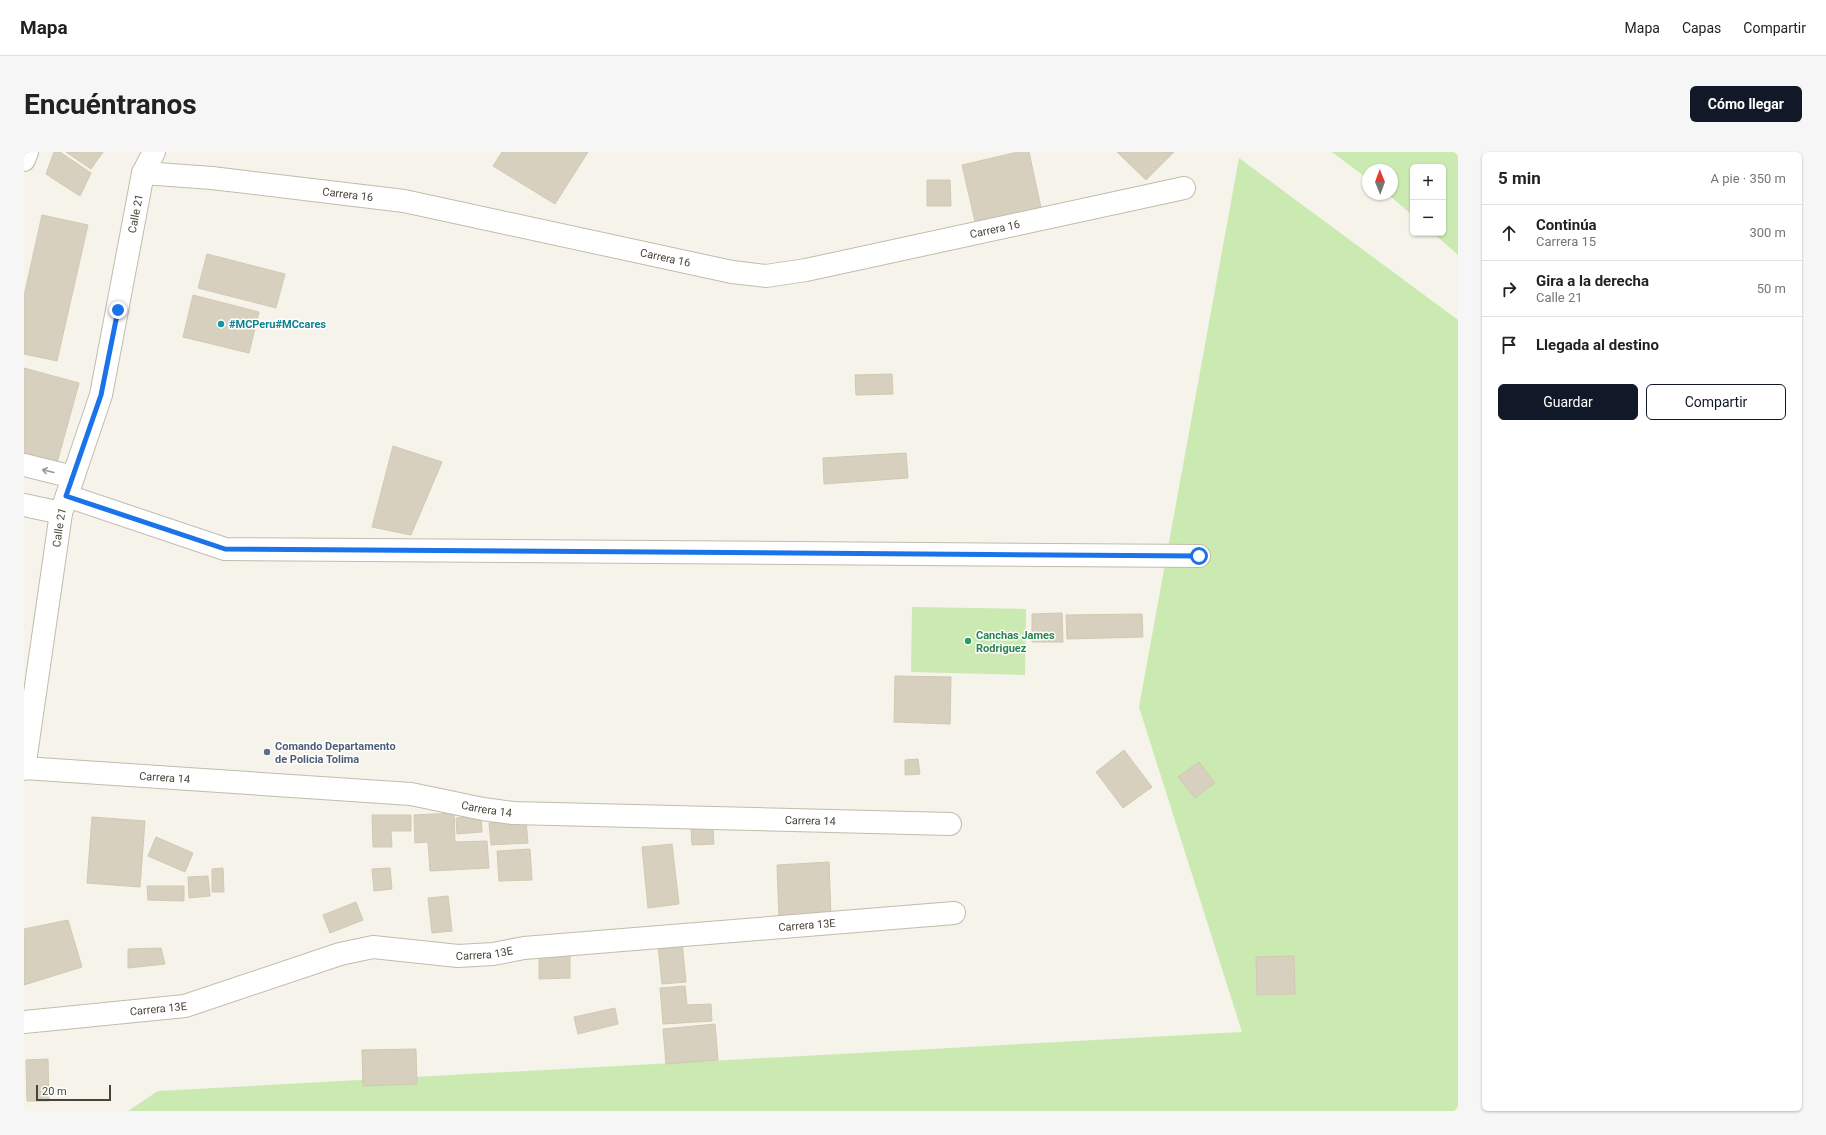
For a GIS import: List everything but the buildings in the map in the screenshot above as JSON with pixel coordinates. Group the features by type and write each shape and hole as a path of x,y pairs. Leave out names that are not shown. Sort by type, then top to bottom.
{"street":[{"path":"24,160 27,152"},
{"name":"Calle 21","path":"24,769 67,495 101,395 143,173 154,152"},
{"name":"Carrera 16","path":"143,173 212,178 404,201 732,272 766,276 806,270 1184,188"},
{"path":"24,465 67,495 225,549 1199,556"},
{"path":"24,505 67,495"},
{"name":"Carrera 14","path":"24,769 411,794 483,809 513,813 950,824"},
{"name":"Carrera 13E","path":"24,1022 185,1006 340,954 374,947 458,956 493,954 524,948 954,913"}],"green space":[{"path":"1332,152 1458,152 1458,255 1436,236 1446,236 1446,164 1410,164 1410,213 1395,200 1398,200 1398,164 1362,164 1362,174"},
{"path":"1239,158 1458,320 1458,1111 128,1111 158,1091 1242,1032 1139,707"},
{"name":"Canchas James Rodriguez","path":"912,607 1026,609 1025,675 911,672"}],"place":[{"name":"#MCPeru#MCcares","path":"221,324"},
{"name":"Canchas James Rodriguez","path":"968,641"},
{"name":"Comando Departamento de Policia Tolima","path":"267,752"}],"route":[{"path":"118,310 101,395 66,496 119,512 225,549 1199,556"}]}
